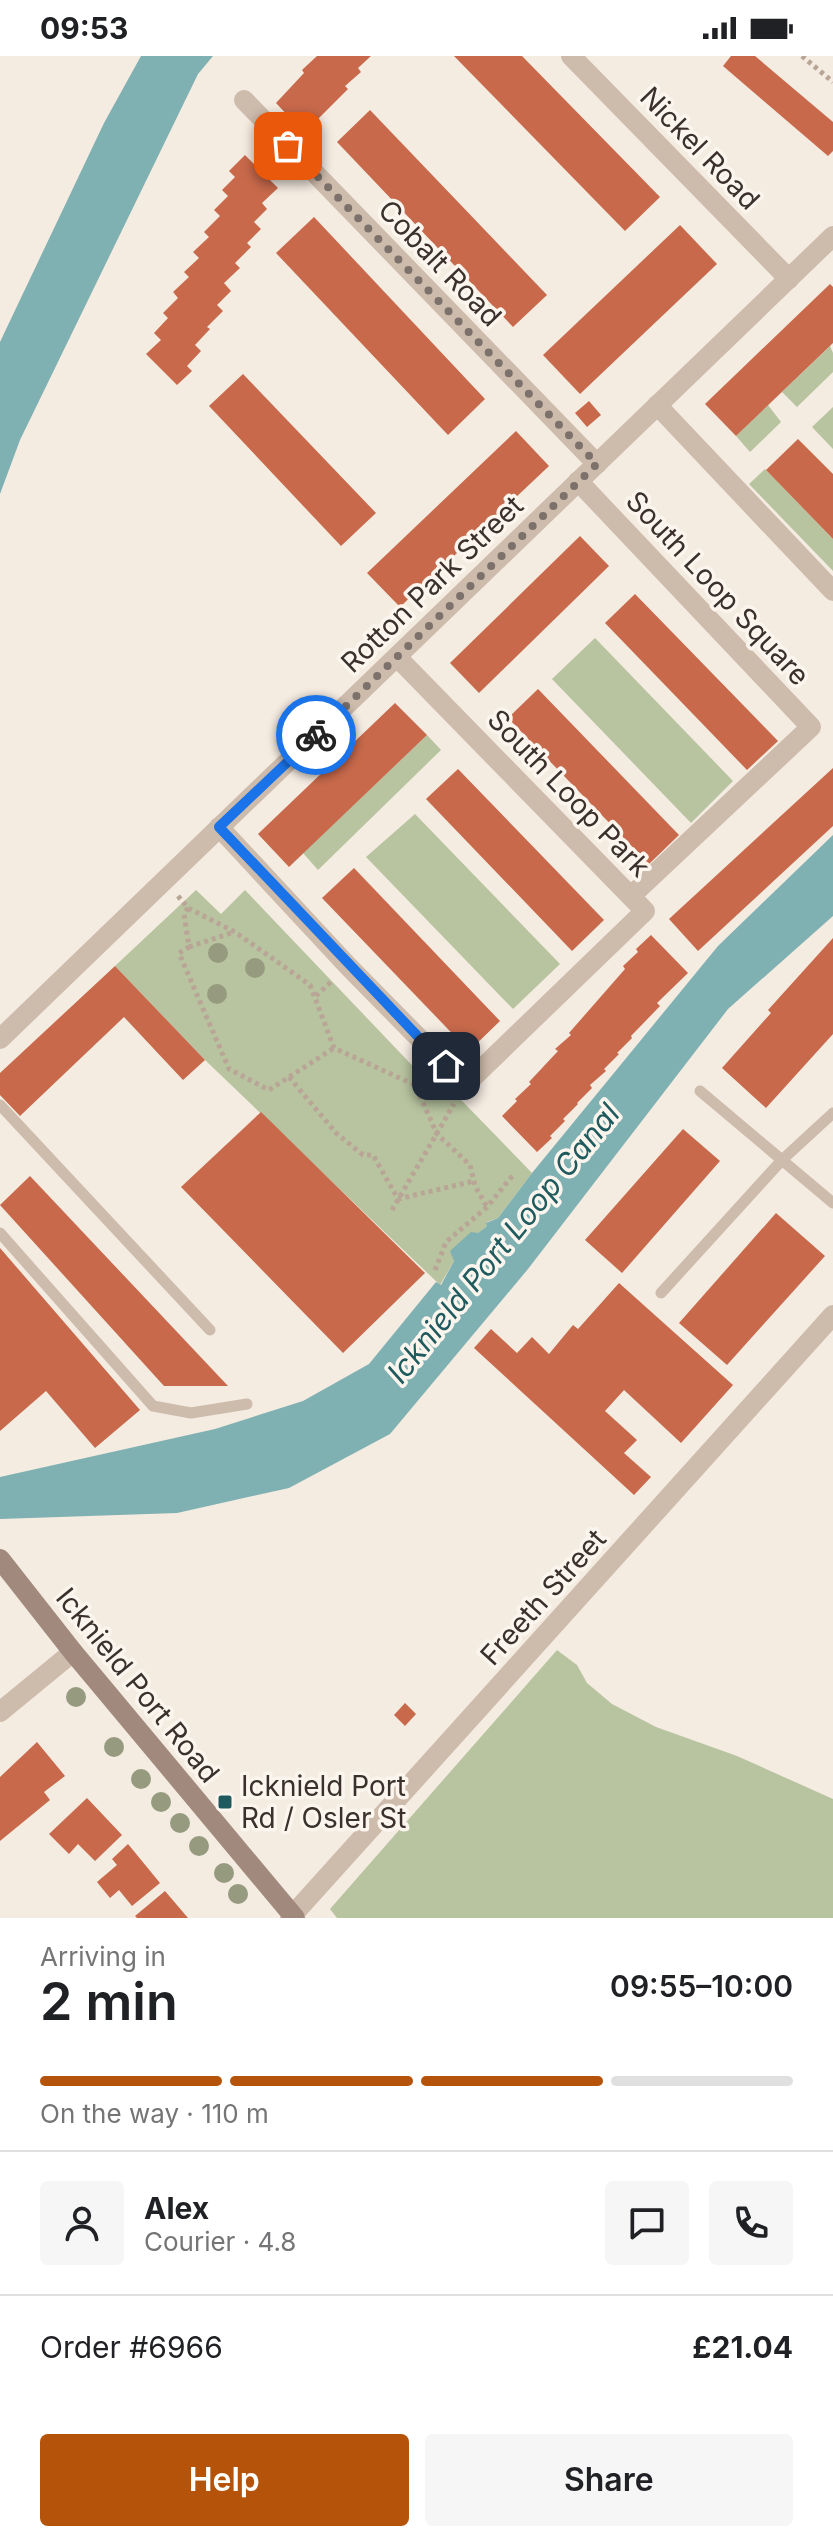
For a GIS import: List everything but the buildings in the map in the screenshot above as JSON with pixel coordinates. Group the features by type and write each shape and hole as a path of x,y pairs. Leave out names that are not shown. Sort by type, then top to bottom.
{"main road":[{"name":"Icknield Port Road","path":"0,1559 73,1652 293,1917"}],"street":[{"name":"Nickel Road","path":"571,56 789,279"},
{"name":"Cobalt Road","path":"244,100 597,464"},
{"name":"Rotton Park Street","path":"0,1039 833,236"},
{"path":"657,405 833,591"},
{"name":"South Loop Square","path":"578,481 811,727 631,896"},
{"name":"South Loop Park","path":"397,657 645,911 465,1085"},
{"path":"219,827 348,966 465,1085"},
{"name":"Freeth Street","path":"293,1917 833,1315"},
{"path":"0,1712 73,1652"}],"lane":[{"path":"700,1091 833,1203"},
{"path":"0,1105 210,1330"},
{"path":"661,1293 782,1160 833,1113"},
{"path":"0,1233 153,1406 191,1413 247,1404"}],"path":[{"path":"802,56 833,82"},
{"path":"164,881 188,908 235,932 310,985 334,1048 415,1085 437,1134 470,1165 487,1207"},
{"path":"188,908 184,914 189,947"},
{"path":"235,932 179,953 229,1069 269,1090 334,1048"},
{"path":"289,1077 336,1133 363,1155 373,1155 398,1199"},
{"path":"392,1210 465,1085"},
{"path":"435,1270 446,1242 487,1207 513,1175"},
{"path":"398,1199 474,1181"}],"green space":[{"path":"830,346 833,372 797,407 782,392"},
{"path":"768,405 781,422 750,452 736,436"},
{"path":"833,407 833,449 812,427"},
{"path":"765,469 833,539 833,571 749,484"},
{"path":"595,638 733,781 691,823 552,679"},
{"path":"427,735 441,750 318,870 303,853"},
{"path":"415,814 560,964 513,1009 366,857"},
{"path":"196,890 221,914 245,890 427,1081 435,1073 532,1173 498,1218 487,1222 488,1225 453,1254 454,1261 440,1285 205,1060 115,966"},
{"path":"557,1650 577,1665 587,1683 612,1704 656,1727 737,1756 833,1799 833,1918 337,1918 330,1909"}],"water":[{"path":"141,56 213,56 198,74 20,440 0,494 0,342 104,123"},
{"name":"Icknield Port Loop Canal","path":"833,835 833,916 728,1009 528,1269 390,1434 289,1488 177,1513 0,1519 0,1477 215,1429 303,1401 369,1364 436,1282 441,1285 454,1261 450,1251 471,1232 478,1233 487,1226 486,1223 498,1218 718,946"}],"way so far":[{"path":"288,146 597,464 316,735"}],"place":[{"name":"Icknield Port Rd / Osler St","path":"225,1802"}],"route":[{"path":"316,735 219,827 446,1066"}]}
